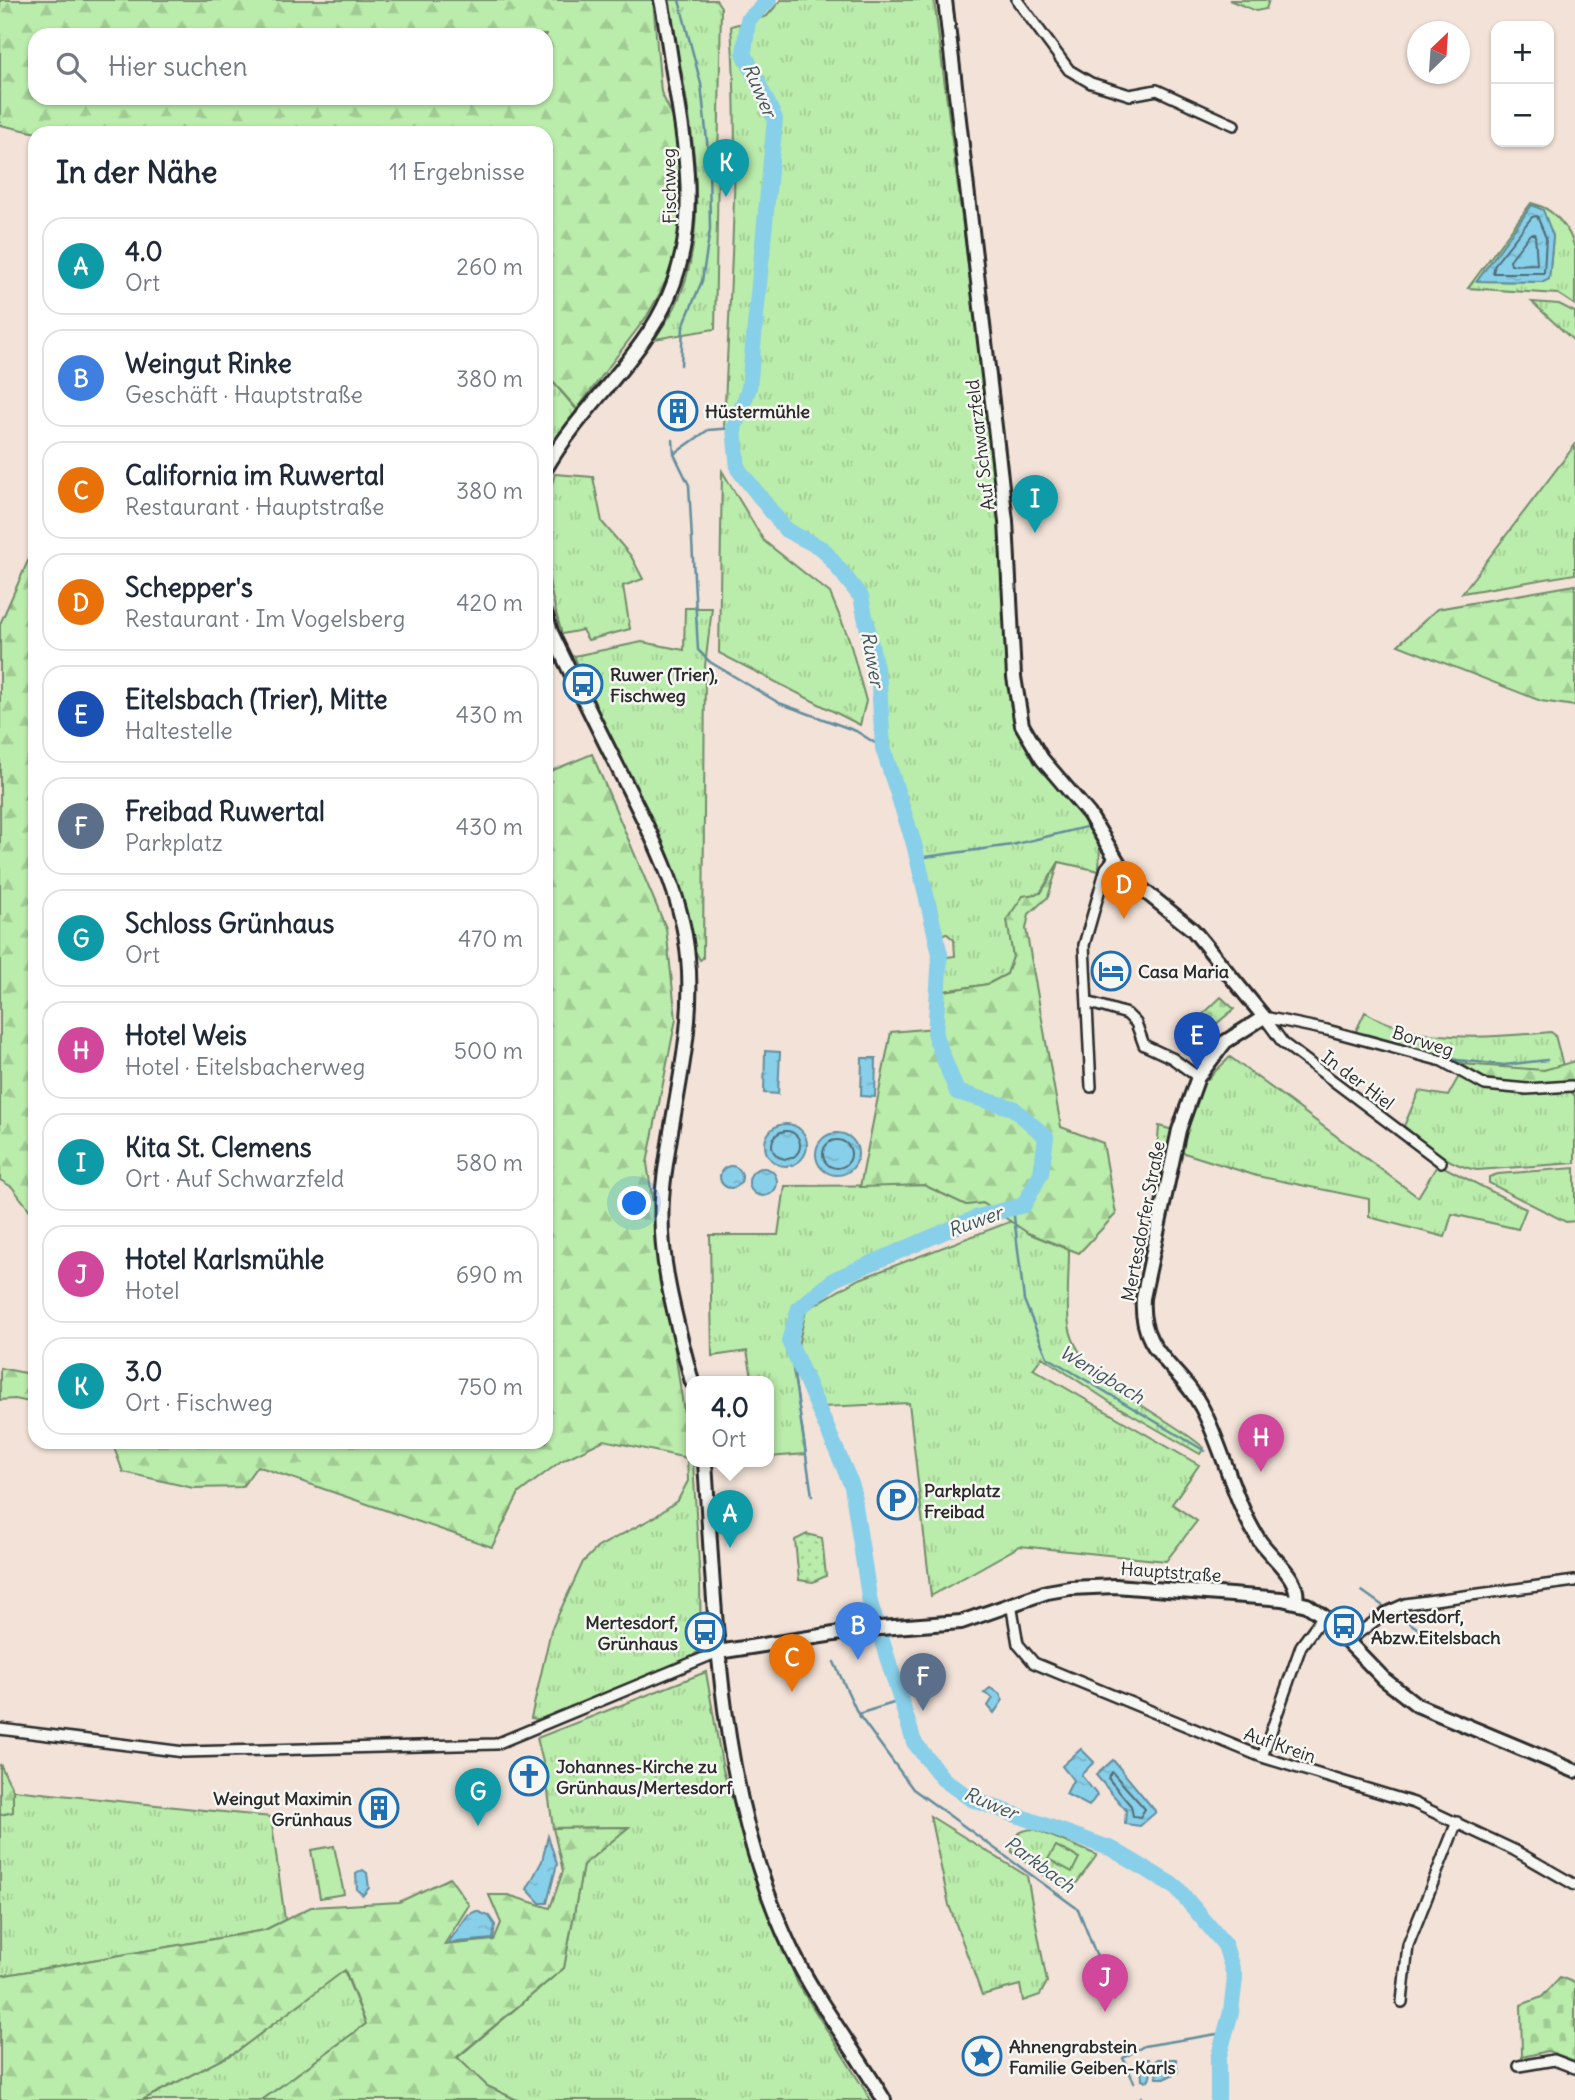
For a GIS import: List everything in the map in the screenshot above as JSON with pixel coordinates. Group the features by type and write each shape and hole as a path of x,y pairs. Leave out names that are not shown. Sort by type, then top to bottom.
{"street":[{"name":"Fischweg","path":"553,458 576,423 644,340 661,314 674,285 687,233 690,192 686,147 661,0"},
{"name":"Auf Schwarzfeld","path":"945,0 1006,521 1019,715 1031,744 1090,814 1114,858 1133,883 1200,938 1264,1017"},
{"path":"1017,0 1069,70 1091,83 1130,95 1157,90 1234,125"},
{"path":"553,636 659,850 681,913 688,957 688,1029 666,1164 662,1235 675,1316 690,1376"},
{"path":"1091,1087 1084,945 1105,872 1114,858"},
{"path":"1087,1002 1127,1014 1136,1023 1144,1045 1172,1058 1198,1077"},
{"name":"Mertesdorfer Straße","path":"1264,1017 1226,1042 1198,1077 1179,1130 1143,1298 1143,1318 1156,1352 1198,1400 1250,1525 1296,1585 1296,1602"},
{"name":"Borweg","path":"1264,1017 1327,1030 1442,1061 1485,1085 1527,1088 1571,1086"},
{"name":"In der Hiel","path":"1264,1017 1283,1043 1441,1163"},
{"path":"705,1467 718,1652 735,1770 753,1843 777,1913 808,1982 884,2100"},
{"path":"1349,1641 1387,1612 1405,1604 1575,1581"},
{"name":"Hauptstraße","path":"718,1652 867,1629 961,1622 1047,1592 1095,1586 1296,1602 1323,1616 1393,1687 1417,1705 1575,1772"},
{"name":"Auf Krein","path":"1011,1603 1018,1644 1034,1663 1262,1757 1414,1803 1457,1822 1575,1885"},
{"path":"1262,1757 1304,1640 1323,1616"},
{"path":"0,1729 184,1752 496,1744 718,1652"},
{"path":"1402,2002 1408,1945 1457,1822"},
{"path":"1519,2066 1554,2060 1575,2068"}],"green space":[{"path":"0,0 653,0 661,92 676,124 681,157 683,209 676,251 664,286 647,316 577,409 553,382 553,126 28,126 28,131 0,125"},
{"path":"667,0 716,0 721,7 715,329 655,339 675,307 688,273 696,196 689,114"},
{"path":"781,0 934,0 1000,515 1016,726 1035,759 1071,801 1100,844 1099,871 1059,862 1040,893 1007,919 1013,957 1007,974 988,984 938,992 940,958 955,956 954,940 946,933 936,937 918,858 883,748 879,683 861,597 823,549 786,530 738,469 734,428 724,429 735,126 731,26 767,16"},
{"path":"1229,0 1269,0 1266,9 1256,11"},
{"path":"1531,203 1546,209 1559,219 1573,241 1575,305 1558,294 1468,288","holes":["1532,205 1538,206 1553,236 1549,279 1543,282 1477,281"]},
{"path":"1532,302 1559,304 1575,312 1575,342"},
{"path":"553,382 577,410 553,444"},
{"path":"1575,445 1575,574 1462,593"},
{"path":"722,471 764,541 830,593 849,639 866,701 860,725 719,653"},
{"path":"555,474 593,477 602,522 631,556 643,579 623,586 630,629 588,640 582,630 562,634 553,599"},
{"path":"28,561 28,1208 12,1187 0,1180 0,624"},
{"path":"1575,585 1575,706 1541,701 1398,645 1437,609"},
{"path":"685,608 712,608 705,666 703,958 700,960 694,949 673,870 633,789 574,656 642,642 684,650"},
{"path":"592,754 666,928 676,1019 647,1163 686,1425 686,1458 604,1440 561,1461 519,1493 492,1547 257,1466 242,1487 193,1488 123,1472 115,1449 553,1449 553,770"},
{"path":"1059,862 1048,897 1029,914 1026,929 1061,1127 1103,1143 1116,1214 1079,1253 1028,1233 983,1203 966,1205 924,1185 860,1187 891,1032 935,1028 938,992 988,984 1007,974 1013,957 1007,919 1023,896 1041,893"},
{"path":"1221,997 1234,1009 1208,1031 1196,1021"},
{"path":"1365,1012 1386,1022 1432,1034 1480,1037 1551,1032 1555,1035 1563,1066 1514,1071 1487,1068 1431,1055 1355,1033"},
{"path":"1230,1057 1418,1197 1438,1164 1526,1209 1518,1229 1452,1214 1445,1237 1369,1217 1369,1199 1257,1176 1181,1152 1202,1084"},
{"path":"1575,1061 1575,1081 1534,1084 1492,1082 1461,1064 1544,1070"},
{"path":"1459,1076 1500,1090 1571,1092 1575,1096 1575,1163 1477,1170 1456,1164 1429,1147 1404,1126 1419,1091 1448,1096"},
{"path":"1159,1126 1173,1130 1167,1153 1157,1151"},
{"path":"1575,1168 1575,1221 1566,1222 1489,1183 1489,1177 1498,1174"},
{"path":"924,1185 966,1205 983,1203 996,1212 978,1217 835,1279 799,1308 789,1341 806,1454 774,1457 774,1376 752,1376 747,1351 712,1356 710,1235 778,1235 785,1186"},
{"path":"1025,1216 1028,1233 1069,1250 1069,1325 1076,1345 1088,1363 1105,1380 1204,1448 1200,1454 1113,1404 1042,1357 1033,1369 1199,1465 1172,1504 1197,1521 1166,1561 1020,1546 931,1596 909,1403 822,1407 798,1346 806,1310 857,1280"},
{"path":"0,1368 28,1374 28,1402 0,1400"},
{"path":"687,1467 693,1467 701,1649 690,1658 543,1720 531,1718 551,1630 583,1562 598,1547 655,1517 678,1500 688,1481"},
{"path":"807,1534 822,1538 826,1576 813,1582 799,1580 795,1540"},
{"path":"706,1672 723,1770 781,1942 798,1984 871,2100 517,2100 487,2086 457,2058 564,1968 583,1865 628,1827 553,1828 545,1770 537,1738"},
{"path":"0,1764 13,1790 13,1812 0,1815"},
{"path":"13,1790 271,1817 285,1920 265,1930 0,1976 0,1815 13,1812"},
{"path":"930,1816 1027,1876 1047,1982 1040,1995 1023,2001 1020,1985 982,1995 949,1905"},
{"path":"629,1827 583,1865 564,1968 457,2057 487,2086 517,2100 262,2100 366,2024 345,1970 236,2052 142,2100 0,2100 0,1976 265,1930 311,1907 399,1902 450,1878 469,1905 444,1945 494,1940 501,1923 489,1895 508,1895 550,1908 563,1871 553,1828"},
{"path":"1034,1829 1097,1855 1075,1885 1043,1875 1012,1852 1017,1835"},
{"path":"334,1846 344,1894 320,1898 311,1850"},
{"path":"1056,1846 1079,1858 1072,1872 1048,1859"},
{"path":"344,1970 366,2024 262,2100 142,2100 236,2052"},
{"path":"1560,1977 1575,1983 1575,2061 1548,2051 1522,2057 1521,2005 1542,1997"}],"water":[{"path":"1532,205 1543,210 1553,236 1549,279 1543,282 1477,281"},
{"path":"765,1051 780,1052 778,1094 764,1093"},
{"path":"862,1058 876,1058 875,1097 861,1096"},
{"path":"786,1124 801,1130 807,1145 801,1160 786,1166 771,1160 765,1145 771,1130"},
{"path":"837,1133 852,1139 858,1154 852,1169 837,1175 822,1169 816,1154 822,1139"},
{"path":"731,1166 739,1169 742,1177 739,1185 731,1188 723,1185 720,1177 723,1169"},
{"path":"763,1168 773,1172 777,1182 773,1192 763,1196 753,1192 749,1182 753,1172"},
{"path":"990,1688 999,1693 1003,1700 994,1713 988,1706 993,1698 984,1693"},
{"path":"1081,1749 1094,1762 1081,1775 1097,1795 1089,1806 1066,1794 1073,1780 1062,1766"},
{"path":"1113,1760 1156,1812 1140,1826 1125,1824 1126,1810 1096,1775"},
{"path":"548,1836 557,1864 547,1903 540,1903 527,1889 542,1861"},
{"path":"363,1870 367,1873 369,1888 363,1895 357,1890 356,1874"},
{"path":"476,1911 489,1916 495,1925 493,1939 448,1943 468,1915"},
{"path":"1149,2059 1151,2068 1146,2082 1142,2080 1141,2065"},
{"path":"1158,2059 1176,2059 1178,2072 1166,2078 1157,2078 1154,2062"}],"waterway":[{"path":"679,0 701,84 709,160 710,230 702,281 683,326 681,365"},
{"name":"Ruwer","path":"769,0 748,20 744,53 775,119 749,388 734,428 738,469 786,530 823,549 861,597 879,683 883,748 914,844 940,954 935,1036 957,1092 1013,1108 1046,1137 1041,1173 1024,1205 978,1217 835,1279 799,1308 789,1341 852,1486 870,1603 914,1742 943,1779 971,1799 1112,1849 1176,1887 1225,1945 1235,1978 1231,2012 1218,2059 1218,2100"},
{"path":"674,454 708,430 734,428"},
{"path":"673,440 674,454 689,485 698,650 710,662 779,703 856,731 883,748"},
{"path":"918,858 1012,845 1086,827"},
{"path":"1365,1034 1457,1060 1504,1065 1547,1060"},
{"name":"Wenigbach","path":"1013,1208 1024,1300 1047,1357 1205,1451"},
{"name":"Parkbach","path":"789,1341 812,1496"},
{"name":"Wenigbach","path":"1362,1591 1383,1606"},
{"name":"Wenigbach","path":"1397,1614 1424,1633 1491,1638"},
{"name":"Parkbach","path":"834,1662 858,1714 913,1789 1078,1909 1114,2000"},
{"name":"Parkbach","path":"858,1714 900,1701"},
{"name":"Parkbach","path":"1134,2082 1123,2058 1144,2046 1223,2033"}],"place":[{"name":"3.0","path":"726,197"},
{"name":"Hüstermühle","path":"678,411"},
{"name":"Kita St. Clemens","path":"1035,533"},
{"name":"Ruwer (Trier), Fischweg","path":"583,684"},
{"name":"Schepper's","path":"1124,919"},
{"name":"Casa Maria","path":"1111,971"},
{"name":"Eitelsbach (Trier), Mitte","path":"1197,1070"},
{"name":"Hotel Weis","path":"1261,1472"},
{"name":"Parkplatz Freibad","path":"897,1500"},
{"name":"4.0","path":"730,1548"},
{"name":"Mertesdorf, Abzw.Eitelsbach","path":"1344,1626"},
{"name":"Mertesdorf, Grünhaus","path":"705,1632"},
{"name":"Weingut Rinke","path":"858,1660"},
{"name":"California im Ruwertal","path":"792,1692"},
{"name":"Freibad Ruwertal","path":"923,1711"},
{"name":"Johannes-Kirche zu Grünhaus/Mertesdorf","path":"529,1776"},
{"name":"Weingut Maximin Grünhaus","path":"379,1808"},
{"name":"Schloss Grünhaus","path":"478,1826"},
{"name":"Hotel Karlsmühle","path":"1105,2012"},
{"name":"Ahnengrabstein Familie Geiben-Karls","path":"982,2056"}]}
